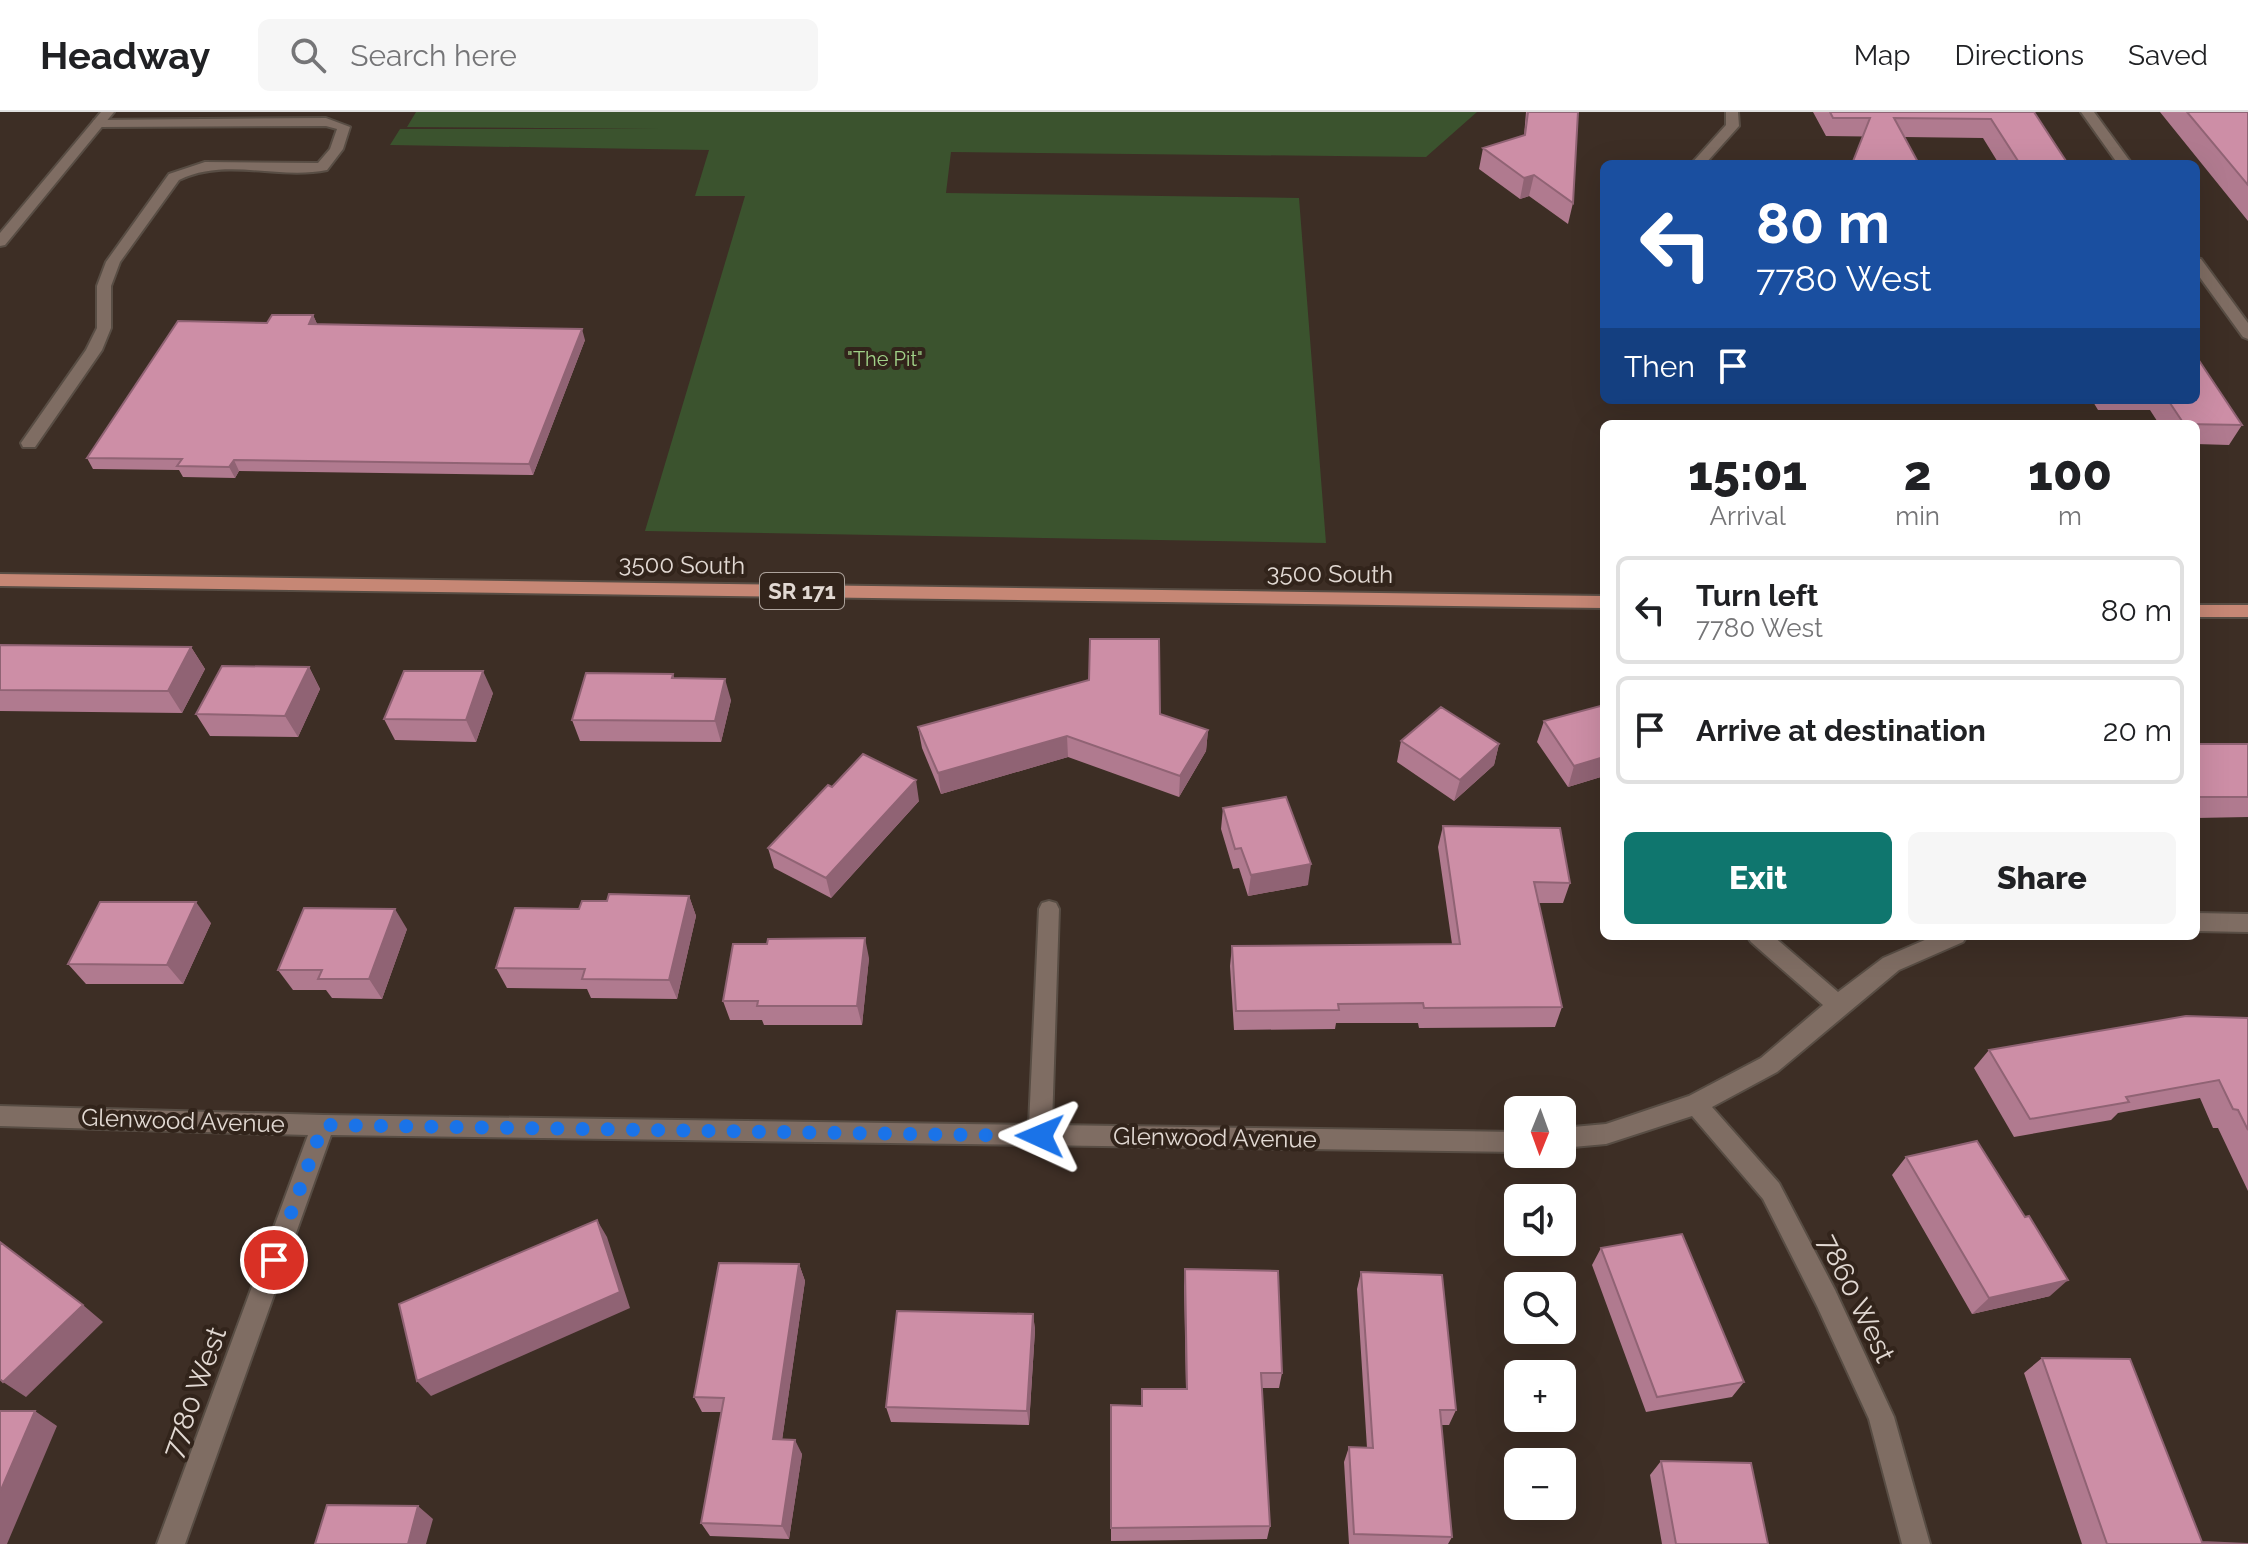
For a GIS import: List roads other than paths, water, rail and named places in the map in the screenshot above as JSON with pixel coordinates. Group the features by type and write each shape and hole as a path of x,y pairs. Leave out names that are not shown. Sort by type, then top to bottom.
{"main road":[{"name":"3500 South","path":"0,580 1600,602"},
{"path":"2200,611 2248,611"}],"street":[{"path":"1702,160 1733,126 1732,112"},
{"path":"2087,112 2122,160"},
{"path":"0,242 103,118 326,122 344,127 343,137 322,167 215,167 185,170 174,177 113,262 104,286 104,328 94,350 29,443"},
{"path":"2200,268 2248,334"},
{"path":"1040,1136 1049,909"},
{"path":"2200,922 2248,923"},
{"path":"1763,940 1838,1005"},
{"path":"1576,1137 1606,1134 1696,1104 1769,1065 1891,964 1947,940"},
{"name":"7860 West","path":"1696,1104 1771,1191 1826,1298 1881,1417 1916,1544"},
{"name":"Glenwood Avenue","path":"0,1116 323,1125 1504,1142"},
{"name":"7780 West","path":"171,1544 323,1125"}],"park label":[{"name":"\"The Pit\"","path":"885,359"}]}
